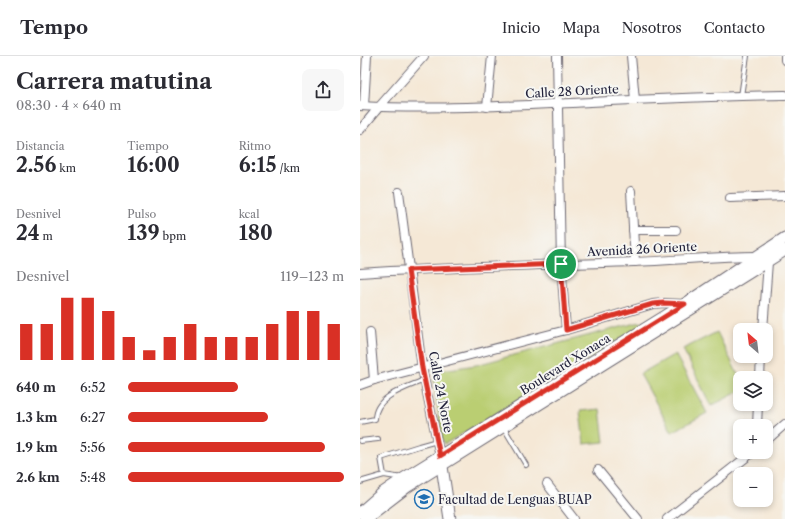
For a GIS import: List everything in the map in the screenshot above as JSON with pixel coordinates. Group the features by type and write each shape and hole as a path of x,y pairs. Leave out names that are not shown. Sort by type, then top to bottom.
{"main road":[{"name":"Boulevard Xonaca","path":"360,513 384,492 403,479 441,461 503,427 763,259 785,238"},
{"name":"Boulevard Xonaca","path":"365,519 441,461 685,304 763,259 785,250"},
{"name":"Calle 24 Norte","path":"441,461 450,519"}],"street":[{"path":"362,106 367,56"},
{"path":"360,130 424,56"},
{"path":"487,106 492,56"},
{"path":"557,56 561,264 566,330"},
{"path":"631,56 635,100"},
{"name":"Calle 28 Oriente","path":"362,106 487,106 785,95"},
{"path":"631,191 635,262"},
{"name":"Calle 24 Norte","path":"399,192 422,368 441,461"},
{"path":"730,198 785,196"},
{"path":"633,230 676,230"},
{"name":"Avenida 26 Oriente","path":"360,273 635,262 727,256 763,259"},
{"path":"763,259 763,323"},
{"path":"360,385 374,380 566,330 653,304 685,304"},
{"path":"370,332 374,380"},
{"path":"773,435 785,424"},
{"path":"667,519 744,459"},
{"path":"598,470 638,519"},
{"path":"546,484 574,519"}],"lane":[{"path":"741,96 747,56"},
{"path":"360,422 375,420 375,412 382,401 424,380"},
{"path":"503,427 526,465"},
{"path":"360,441 378,439"},
{"path":"384,475 381,458 437,441"},
{"path":"360,482 384,475 403,479"}],"green space":[{"path":"644,322 641,327 445,444 442,439 434,381 436,371 476,365"},
{"path":"717,332 736,371 733,371 733,395 711,406 683,349"},
{"path":"675,354 707,413 672,432 640,374"},
{"path":"600,409 604,442 584,444 580,411"}],"place":[{"name":"Facultad de Lenguas BUAP","path":"424,499"}],"route":[{"path":"561,264 566,330 653,304 685,304 440,456 422,368 408,270 561,264"}]}
